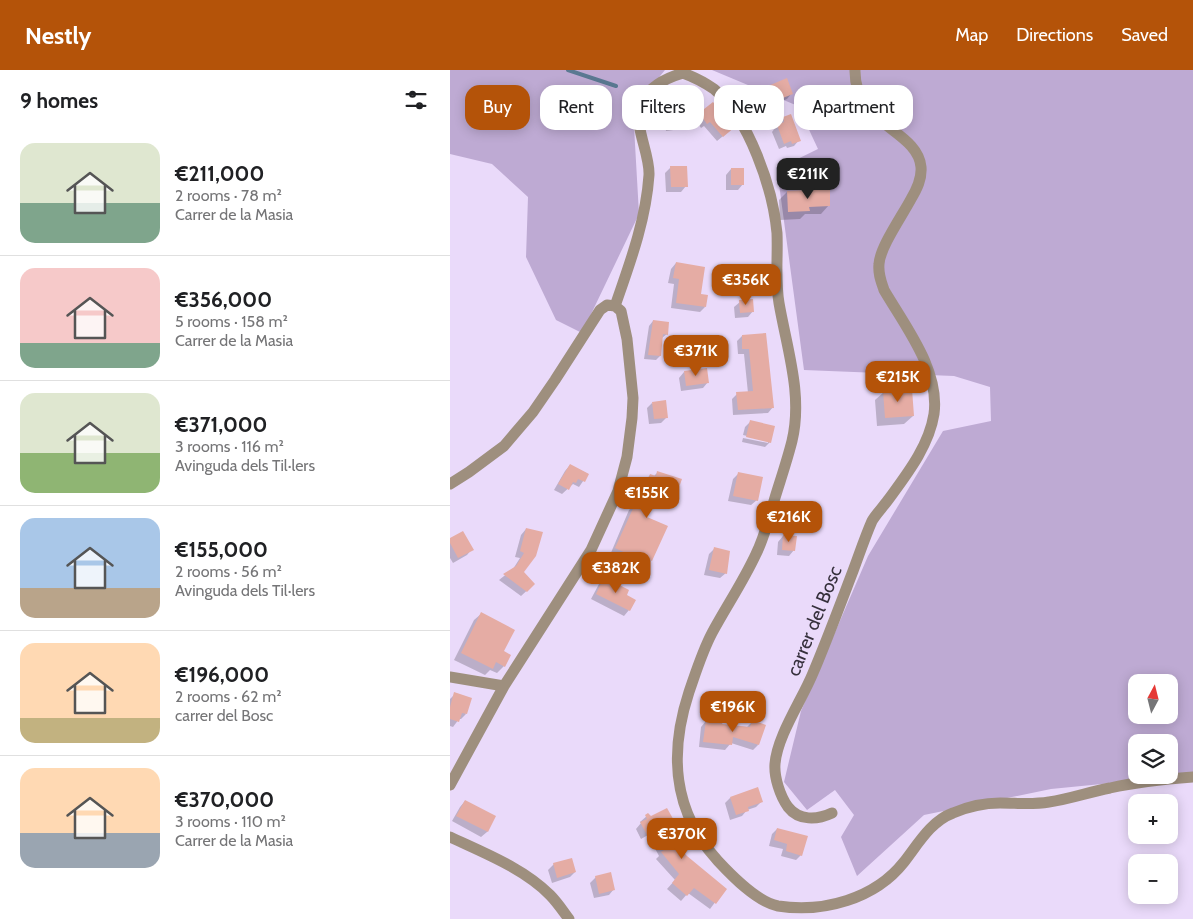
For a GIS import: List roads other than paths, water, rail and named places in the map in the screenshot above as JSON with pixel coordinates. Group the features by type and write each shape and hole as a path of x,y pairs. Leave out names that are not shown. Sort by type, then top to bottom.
{"street":[{"name":"carrer del Bosc","path":"832,813 823,817 812,818 800,817 791,812 783,801 778,783 775,764 779,748 813,675 873,521 923,447 932,425 934,412 932,378 926,362 884,290 879,278 878,264 881,252 915,193 921,178 919,155 910,145 876,118 863,102 858,89 855,70"},
{"path":"615,306 634,251 644,209 649,174 647,152 639,125 639,109 645,96 656,86 669,77 684,71 716,91 734,111 749,139 769,186 777,235 778,299 795,384 792,438 759,550 698,663 677,739 676,762 679,788 689,819 707,849 743,885 774,905 802,908 833,906 863,894 884,882 895,873 930,830 950,814 980,805 1000,803 1026,805 1075,798 1110,788 1164,779 1193,777"},
{"path":"450,484 504,446 533,412 550,388 600,310 607,305 615,306 621,311 631,375 632,418 627,457 618,491 591,550 504,686 450,785"},
{"path":"450,677 504,686"},
{"path":"450,837 501,861 530,878 550,895 569,919"}],"waterway":[{"path":"568,70 616,86"}]}
